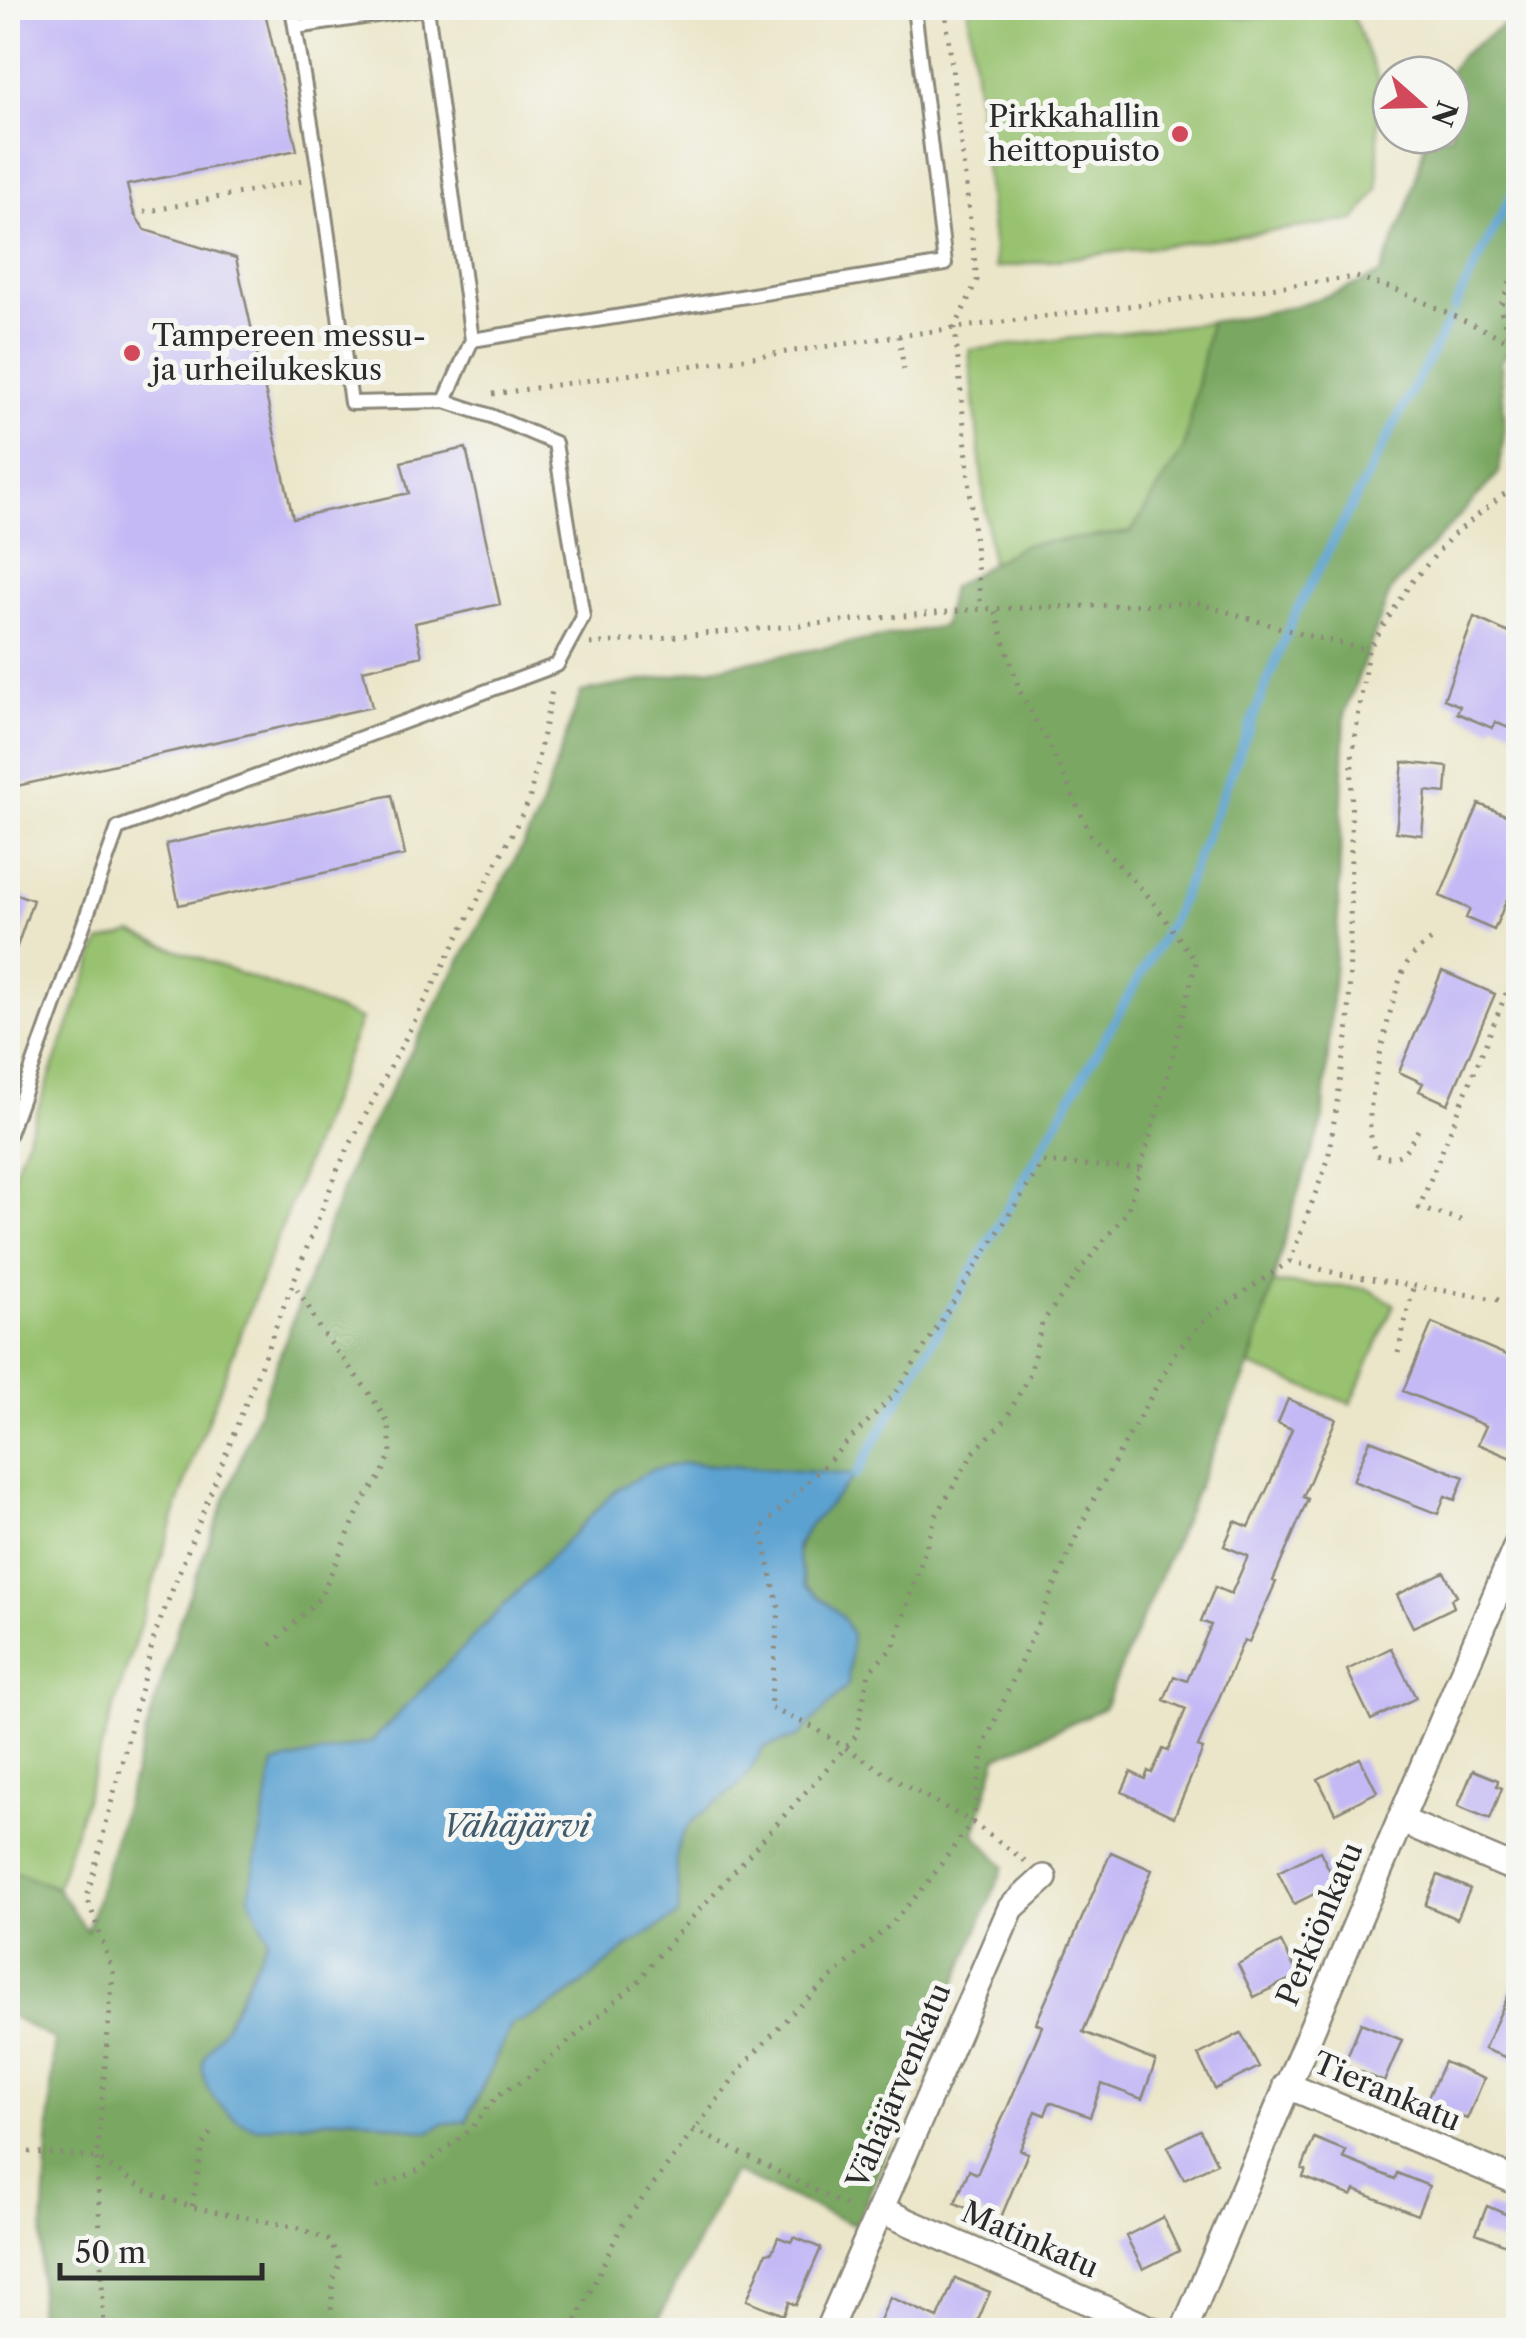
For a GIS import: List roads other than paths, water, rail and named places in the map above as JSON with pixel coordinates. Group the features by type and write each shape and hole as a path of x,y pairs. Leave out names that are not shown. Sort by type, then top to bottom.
{"street":[{"name":"Perkiönkatu","path":"1184,2330 1516,1555"},
{"path":"1400,1820 1518,1870"},
{"name":"Vähäjärvenkatu","path":"828,2330 1011,1908 1044,1878"},
{"name":"Tierankatu","path":"1286,2085 1518,2182"},
{"name":"Matinkatu","path":"878,2216 1152,2330"}],"lane":[{"path":"8,1136 118,828 557,664 583,617 555,444 445,401 350,403 320,178 292,8"},
{"path":"296,27 425,8 472,340 445,401"},
{"path":"472,340 945,264 914,8"}],"water":[{"name":"Vähäjärvi","path":"685,1463 856,1475 809,1526 796,1547 805,1585 842,1616 852,1635 848,1685 798,1737 764,1747 743,1780 686,1829 677,1853 678,1915 630,1945 558,2002 512,2024 466,2121 443,2124 429,2132 352,2117 256,2128 237,2119 212,2095 203,2065 268,1937 249,1897 274,1764 371,1742 616,1490 651,1470"}],"waterway":[{"path":"1454,309 1518,182"},
{"path":"856,1475 1174,916 1293,618 1449,320"}],"place":[{"name":"Pirkkahallin heittopuisto","path":"1180,134"},
{"name":"Tampereen messu- ja urheilukeskus","path":"132,353"}]}
